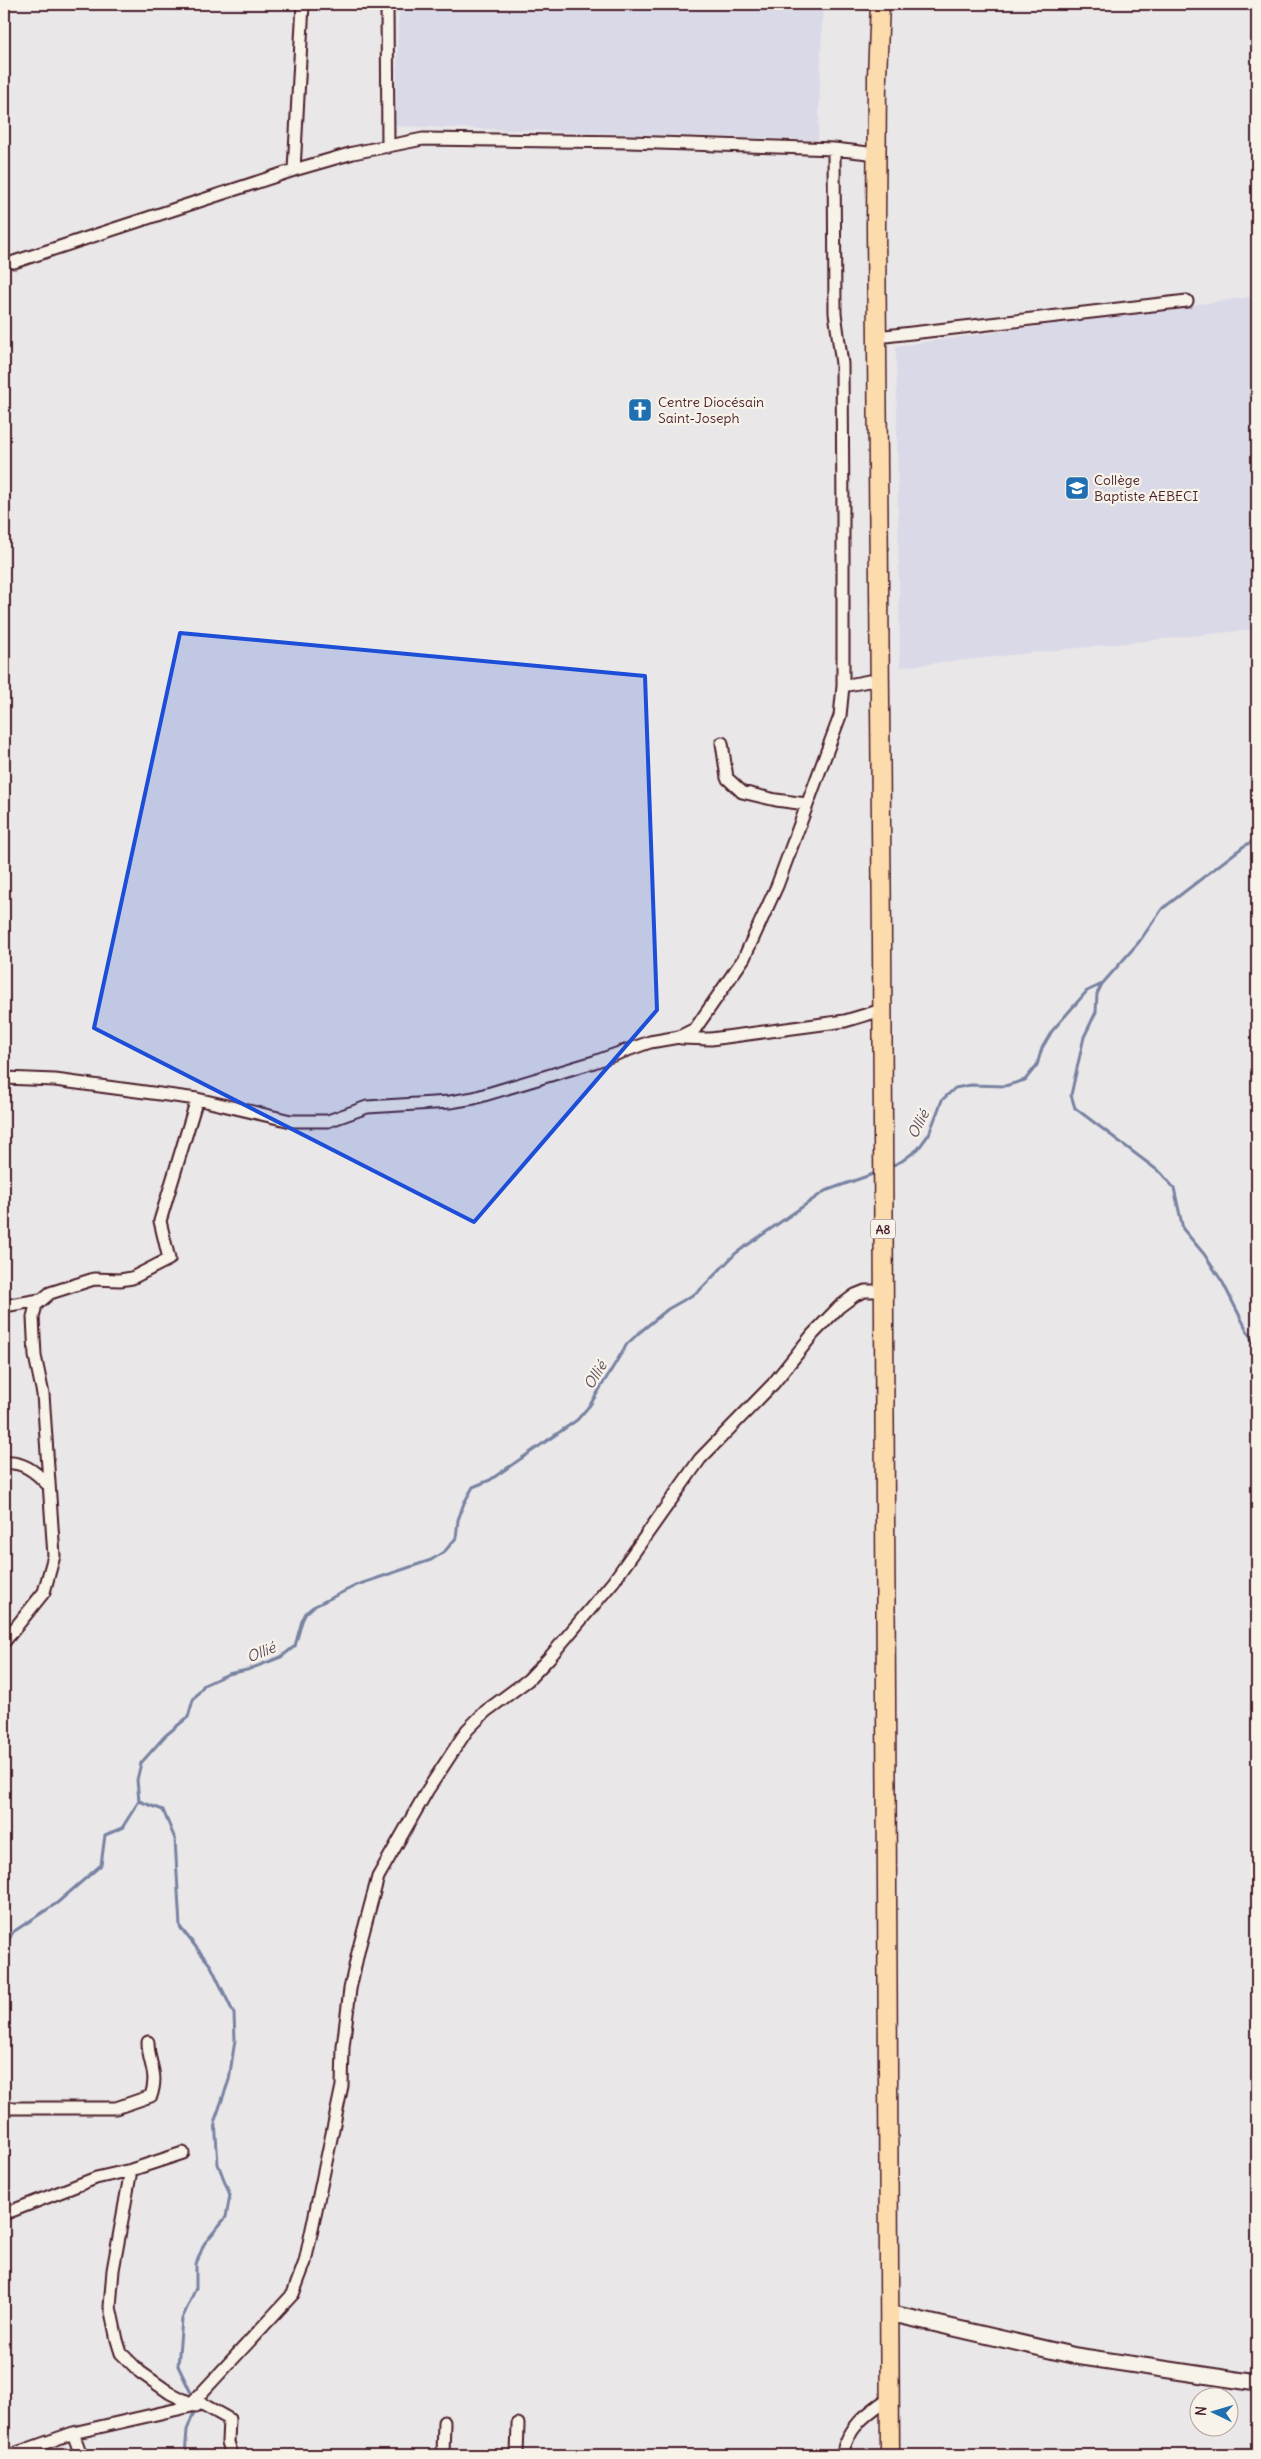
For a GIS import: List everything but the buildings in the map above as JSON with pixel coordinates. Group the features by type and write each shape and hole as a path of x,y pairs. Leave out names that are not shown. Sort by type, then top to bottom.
{"main road":[{"name":"A8","path":"880,4 877,154 877,337 884,1291 888,2398 890,2455"}],"street":[{"path":"294,170 303,4"},
{"path":"387,4 388,147"},
{"path":"14,262 294,170 352,153 423,139 629,142 834,149 877,154"},
{"path":"679,1038 695,1029 744,958 777,886 840,716 843,686 842,364 835,313 834,149"},
{"path":"877,337 1187,301"},
{"path":"843,686 879,680"},
{"path":"722,743 727,778 742,792 776,800 806,804"},
{"path":"4,1078 55,1080 198,1100 291,1121 328,1121 367,1107 450,1102 474,1098 594,1062 650,1042 679,1038 711,1038 836,1022 882,1010"},
{"path":"4,1642 44,1592 54,1556 47,1484 49,1468 42,1394 35,1356 33,1318 36,1305 50,1293 94,1279 120,1280 132,1278 168,1258 160,1221 198,1100"},
{"path":"11,2455 73,2433 196,2403 293,2294 310,2242 342,2086 343,2047 350,1989 361,1939 378,1877 427,1791 467,1730 486,1711 528,1680 550,1658 613,1582 700,1459 773,1384 813,1334 839,1307 855,1295 865,1291 884,1291"},
{"path":"4,1306 40,1300"},
{"path":"4,1463 12,1462 26,1466 37,1473 47,1484"},
{"path":"4,2108 116,2108 151,2096 155,2072 148,2058 148,2042"},
{"path":"4,2213 96,2178 131,2170 183,2153"},
{"path":"131,2170 113,2270 110,2307 121,2353 140,2372 170,2393 229,2419 228,2442 232,2455"},
{"path":"889,2313 1076,2356 1257,2383"},
{"path":"842,2455 851,2431 864,2416 888,2398"},
{"path":"443,2455 444,2422"},
{"path":"516,2455 518,2424"},
{"path":"73,2433 81,2455"}],"highlighted area":[{"path":"180,633 645,676 657,1010 474,1222 94,1028"}],"shaded area":[{"path":"399,4 823,4 818,140 395,126"},
{"name":"Collège Baptiste AEBECI","path":"1257,296 1257,629 900,667 896,346"}],"waterway":[{"name":"Ollié","path":"889,1167 902,1161 918,1149 929,1134 942,1100 955,1088 971,1085 1005,1086 1025,1080 1037,1065 1042,1048 1052,1031 1087,991 1102,984 1139,942 1162,909 1244,846 1257,839"},
{"path":"1102,984 1097,994 1096,1012 1084,1037 1071,1095 1075,1108 1161,1173 1174,1188 1183,1229 1204,1254 1223,1283 1257,1350"},
{"name":"Ollié","path":"4,1949 13,1932 57,1903 101,1865 105,1835 122,1828 139,1801 137,1780 141,1763 165,1736 188,1717 193,1700 204,1685 228,1674 247,1670 281,1657 295,1646 302,1621 306,1613 313,1607 357,1585 431,1560 445,1551 456,1538 458,1520 464,1503 473,1487 490,1480 577,1420 590,1405 627,1344 640,1332 668,1309 698,1292 736,1253 825,1191 876,1173"},
{"path":"139,1801 163,1810 175,1839 180,1927 211,1966 234,2014 235,2040 229,2080 215,2120 218,2164 230,2195 226,2217 204,2244 196,2264 196,2288 182,2319 178,2366 193,2397"},
{"path":"185,2455 187,2430 196,2407"}],"place":[{"name":"Centre Diocésain Saint-Joseph","path":"640,410"},
{"name":"Collège Baptiste AEBECI","path":"1077,488"}]}
